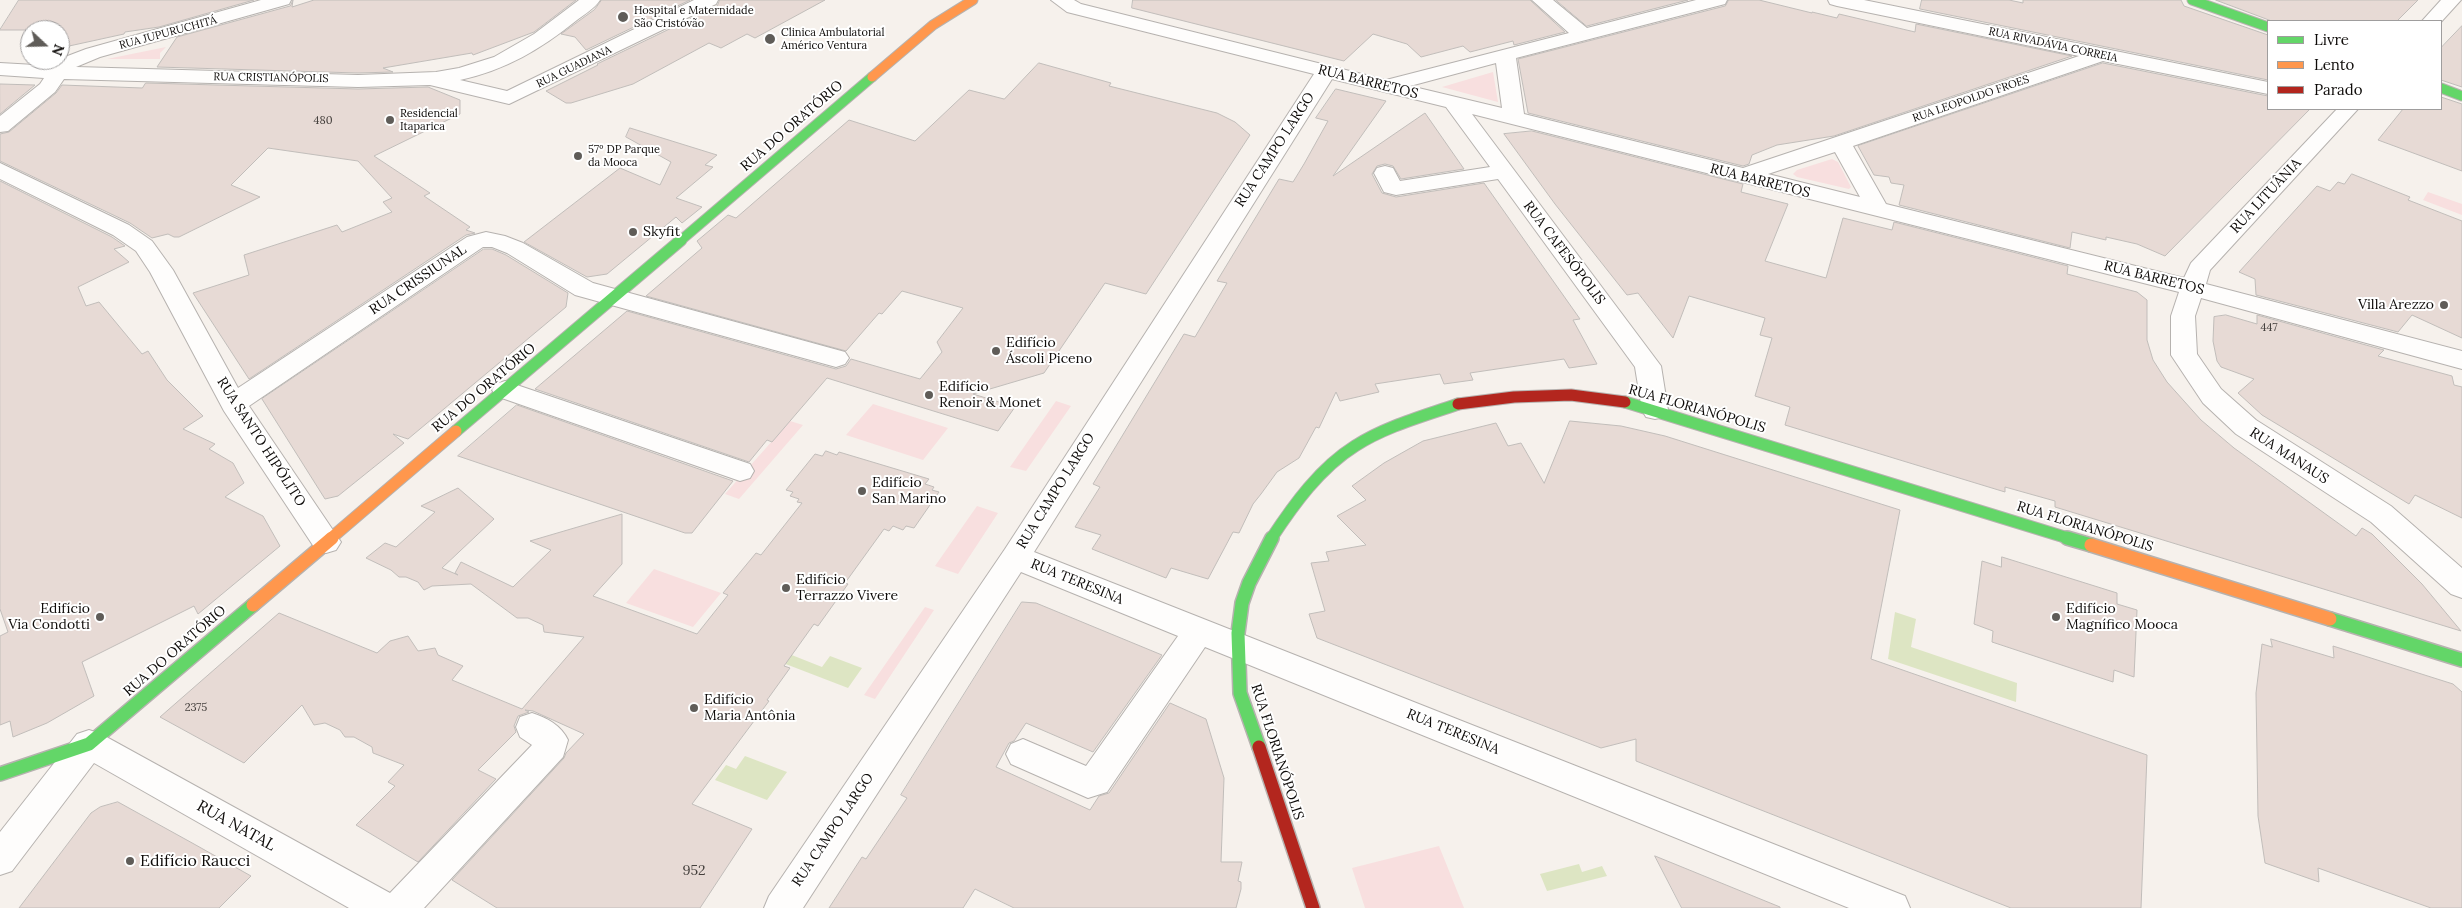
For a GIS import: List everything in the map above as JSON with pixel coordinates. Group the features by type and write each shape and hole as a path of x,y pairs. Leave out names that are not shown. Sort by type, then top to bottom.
{"street":[{"name":"RUA JUPURUCHITÁ","path":"0,126 48,88 57,73 72,61 282,0"},
{"name":"RUA CRISTIANÓPOLIS","path":"0,69 57,73 433,80 486,67 536,44 591,0"},
{"name":"RUA GUADIANA","path":"433,80 506,98 514,96 709,0"},
{"name":"RUA DO ORATÓRIO","path":"0,774 90,744 927,30 960,5 973,0"},
{"name":"RUA BARRETOS","path":"1060,0 1074,8 2192,287 2462,360"},
{"path":"1541,0 1582,34"},
{"path":"1383,86 1718,0"},
{"name":"RUA RIVADÁVIA CORREIA","path":"1838,0 2267,88"},
{"path":"2192,0 2267,27"},
{"path":"2432,20 2452,0"},
{"path":"1505,54 1514,119"},
{"name":"RUA LEOPOLDO FROES","path":"1742,176 2101,55"},
{"name":"RUA CAMPO LARGO","path":"782,908 1014,557 1326,72"},
{"path":"2442,88 2462,96"},
{"name":"RUA CAFESÓPOLIS","path":"1454,104 1648,366 1655,410"},
{"name":"RUA LITUÂNIA","path":"2192,287 2199,268 2207,258 2347,110"},
{"path":"1841,143 1878,210"},
{"name":"RUA SANTO HIPÓLITO","path":"0,170 121,230 144,246 171,288 234,404 326,542"},
{"path":"1385,173 1392,187 1396,188 1504,172"},
{"name":"RUA CRISSIUNAL","path":"234,404 475,242 486,240 497,241 515,248 584,289 836,358"},
{"name":"RUA MANAUS","path":"2192,287 2183,316 2184,355 2212,396 2246,427 2381,514 2424,550 2462,586"},
{"path":"505,390 740,471"},
{"name":"RUA FLORIANÓPOLIS","path":"1313,908 1239,688 1242,604 1254,569 1291,510 1316,478 1354,446 1397,425 1459,404 1514,397 1571,395 1629,402 2462,660"},
{"name":"RUA TERESINA","path":"1014,557 1892,908"},
{"path":"1023,754 1088,783 1095,781 1200,630"},
{"path":"400,908 551,747 552,740 532,727"},
{"path":"0,860 90,744"},
{"name":"RUA NATAL","path":"90,744 383,908"}],"shaded area":[{"path":"166,47 160,53 160,59 107,59"},
{"path":"1493,72 1498,102 1442,87"},
{"path":"1832,159 1838,162 1851,187 1849,189 1797,177 1793,174 1797,170"},
{"path":"2428,192 2462,204 2462,215 2423,200"},
{"path":"1056,401 1071,406 1026,471 1010,467"},
{"path":"873,404 948,428 923,460 846,435"},
{"path":"790,421 803,425 739,499 725,494"},
{"path":"977,506 998,513 958,574 935,566"},
{"path":"654,569 721,593 693,627 626,603"},
{"path":"925,607 934,610 875,699 864,695"},
{"path":"1895,612 1916,619 1911,647 2017,683 2016,702 1888,659"},
{"path":"764,644 822,667 830,656 862,668 848,688 757,653"},
{"path":"745,756 787,772 767,800 715,780 726,765 736,769"},
{"path":"1439,846 1464,908 1365,908 1352,868"},
{"path":"1579,864 1582,872 1602,866 1607,876 1547,891 1540,874"}],"building":[{"path":"19,0 254,0 159,27 125,32 124,34 70,46 70,20 20,20 20,30 0,30"},
{"path":"293,0 292,7 314,0 576,0 534,32 473,55 472,53 383,68 393,72 358,73 157,67 177,37 290,6"},
{"name":"Hospital e Maternidade São Cristóvão","path":"602,0 690,0 586,50 575,37 561,34 594,10"},
{"path":"720,0 825,0 755,38 747,34 721,48 709,43 633,84 571,103 566,103 546,91 717,6"},
{"path":"1133,0 1530,0 1565,32 1514,45 1513,41 1470,52 1463,46 1421,57 1407,44 1373,34 1344,61 1132,8"},
{"path":"1556,0 1688,0 1587,26"},
{"path":"1729,0 1759,0 1837,18 1839,14 1915,32 1916,24 2072,56 1834,136 1777,145 1752,155 1749,164 1743,166 1528,113 1518,59 1725,6"},
{"path":"1922,0 2009,0 2023,3 2023,0 2181,0 2184,6 2267,35 2267,80 1920,9"},
{"path":"2216,0 2418,0 2398,20 2269,20"},
{"path":"2462,26 2462,87 2442,80 2442,47"},
{"path":"1039,63 1111,83 1109,86 1217,113 1235,122 1250,135 1146,294 1105,283 1044,373 973,394 1015,407 998,431 827,378 772,442 767,440 749,462 535,389 627,311 836,369 846,366 851,359 920,379 942,352 937,342 963,308 902,291 882,314 879,313 846,351 646,296 702,248 697,241 728,215 736,218 849,120 915,141 969,90 1004,99"},
{"path":"2103,63 2267,96 2267,110 2309,110 2165,256 2137,244 2106,237 2106,240 2072,232 2070,248 1899,205 1904,185 1891,183 1889,177 1874,175 1858,146"},
{"path":"146,83 358,89 428,87 460,100 460,114 374,156 430,193 424,196 470,227 466,230 475,233 466,235 249,379 193,293 249,275 244,255 337,225 342,232 392,212 383,202 392,198 358,161 268,148 231,185 260,197 179,237 168,234 152,238 130,223 0,161 0,134 9,132 56,93 62,85 142,88"},
{"path":"0,84 35,85 0,114"},
{"path":"1336,89 1386,101 1333,176 1425,113 1464,169 1401,179 1393,166 1385,164 1377,166 1372,174 1382,193 1396,197 1484,183 1580,319 1573,320 1597,364 1569,368 1564,359 1470,373 1473,380 1444,384 1440,374 1375,384 1379,392 1340,401 1336,392 1319,428 1316,427 1299,458 1277,472 1253,504 1239,533 1233,532 1208,579 1171,568 1166,578 1092,549 1101,535 1075,527 1100,487 1093,484 1184,334 1195,337 1227,283 1217,281 1279,179 1293,182 1328,121 1316,118"},
{"path":"2442,97 2462,104 2462,171 2378,140 2402,110 2442,110"},
{"path":"630,128 717,155 705,165 713,167 676,198 702,207 682,223 676,217 607,274 587,277 524,242 620,168 660,185 671,162 626,137"},
{"path":"1532,131 1743,184 1741,192 1788,204 1765,261 1826,278 1843,218 1892,230 1894,222 2068,266 2067,274 2137,292 2147,300 2147,340 2153,360 2167,382 2201,420 2234,448 2356,536 2362,528 2372,534 2422,584 2461,631 2055,507 2055,501 2005,487 2005,492 1785,425 1790,407 1755,396 1772,338 1760,335 1765,318 1689,296 1673,338 1638,293 1627,295 1555,204 1504,134"},
{"path":"2352,174 2410,197 2408,200 2462,221 2462,338 2412,315 2398,332 2256,295 2255,279 2239,272 2317,186 2330,191 2338,182 2344,184"},
{"path":"0,181 112,237 125,246 114,249 129,262 78,287 86,306 99,302 142,354 148,351 167,380 203,416 183,429 215,444 209,449 233,463 244,483 225,497 263,516 280,546 198,614 194,606 82,662 94,696 47,723 13,737 10,721 0,725 0,636 8,632 0,609"},
{"path":"484,249 492,249 506,255 568,293 566,307 408,439 393,434 404,443 338,496 325,499 262,399"},
{"path":"2226,315 2257,324 2257,315 2384,350 2378,356 2452,376 2454,385 2462,387 2462,518 2415,495 2409,504 2262,415 2238,393 2254,379 2221,367 2217,361 2213,341 2214,317"},
{"path":"517,405 733,481 692,533 685,533 458,456"},
{"path":"1570,421 1621,426 1665,436 1900,510 1871,659 2147,755 2141,908 2011,908 1636,761 1636,739 1601,748 1317,638 1309,614 1325,611 1311,563 1329,561 1326,552 1366,545 1337,516 1366,500 1352,486 1384,463 1423,441 1496,423 1508,446 1521,443 1544,483"},
{"path":"826,451 837,455 839,452 929,479 925,484 934,487 932,490 939,492 914,528 906,526 903,530 893,526 889,531 884,529 845,583 848,584 818,626 814,624 784,666 790,668 767,700 769,701 692,804 752,829 700,908 497,908 452,880 584,734 533,711 525,710 529,712 518,716 514,726 516,732 478,770 496,779 418,862 356,825 395,786 388,782 404,765 373,753 372,747 354,737 345,737 340,730 325,723 314,725 302,705 244,763 160,717 279,613 377,653 390,641 408,636 418,651 435,648 438,655 463,666 452,680 522,709 584,637 544,632 543,625 528,618 517,618 471,584 432,586 424,590 418,582 406,577 399,577 391,570 366,558 385,543 396,547 435,512 421,506 458,488 494,519 442,568 458,575 455,573 461,562 513,587 551,550 530,541 622,514 622,564 593,596 697,634 728,595 723,593 756,553 761,555 802,503 797,502 799,499 790,496 793,492 786,490 815,454 822,456"},
{"name":"Edifício Magnífico Mooca","path":"2002,557 2117,593 2117,604 2137,610 2134,677 2114,670 2113,682 1992,642 1993,631 1974,624 1982,561 2001,567"},
{"path":"1022,602 1036,603 1162,655 1093,752 1026,723 1014,741 1009,743 996,767 1090,810 1099,796 1109,793 1170,703 1206,719 1224,778 1221,862 1242,862 1238,881 1241,882 1241,889 1236,908 1014,908 975,889 963,908 829,908 862,857 866,859 907,798 901,795"},
{"path":"2271,639 2334,658 2333,646 2453,684 2462,692 2462,908 2431,908 2318,868 2319,882 2265,863 2258,816 2256,693 2262,644 2272,647"},
{"path":"118,802 251,876 219,908 19,908 91,813 100,807"},
{"path":"1655,856 1780,907 1780,908 1682,908"}],"traffic: fast":[{"path":"2192,0 2267,27"},
{"path":"456,431 872,77"},
{"path":"2442,88 2462,96"},
{"path":"1625,402 2091,545"},
{"path":"1259,747 1244,709 1240,693 1238,633 1240,612 1249,583 1272,538 1304,493 1339,457 1356,445 1381,433 1458,404"},
{"path":"0,774 89,744 253,605"},
{"path":"2330,619 2462,660"}],"traffic: slow":[{"path":"872,77 946,15 973,0"},
{"path":"253,605 456,431"},
{"path":"2091,545 2330,619"}],"traffic: jam":[{"path":"1458,404 1514,397 1571,395 1625,402"},
{"path":"1259,747 1313,908"}],"place":[{"name":"Hospital e Maternidade São Cristóvão","path":"623,17"},
{"name":"Clinica Ambulatorial Américo Ventura","path":"770,39"},
{"name":"Residencial Itaparica","path":"390,120"},
{"name":"57º DP Parque da Mooca","path":"578,156"},
{"name":"Skyfit","path":"633,232"},
{"name":"Villa Arezzo","path":"2444,305"},
{"name":"Edifício Áscoli Piceno","path":"996,351"},
{"name":"Edifício Renoir & Monet","path":"929,395"},
{"name":"Edifício San Marino","path":"862,491"},
{"name":"Edifício Terrazzo Vivere","path":"786,588"},
{"name":"Edifício Via Condotti","path":"100,617"},
{"name":"Edifício Magnífico Mooca","path":"2056,617"},
{"name":"Edifício Maria Antônia","path":"694,708"},
{"name":"Edifício Raucci","path":"130,861"}]}
